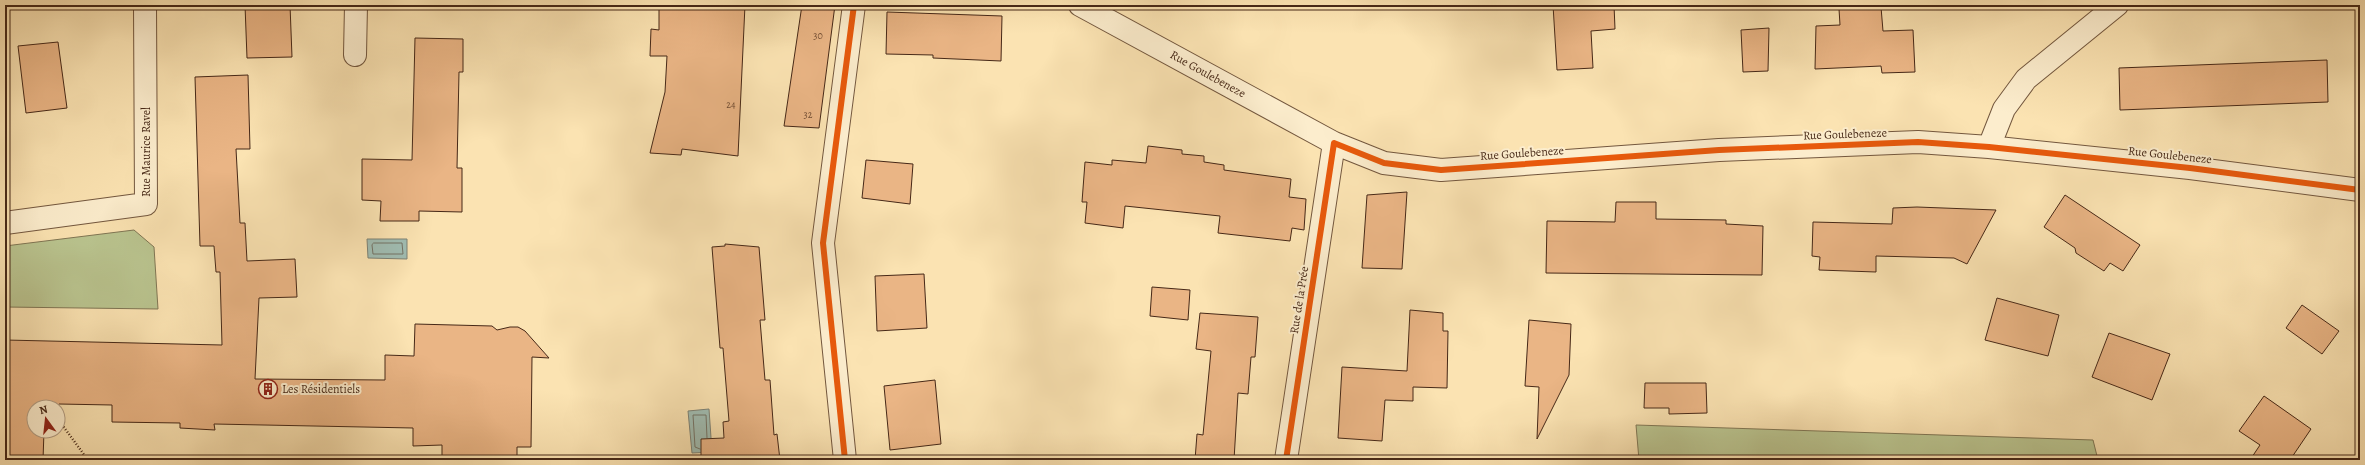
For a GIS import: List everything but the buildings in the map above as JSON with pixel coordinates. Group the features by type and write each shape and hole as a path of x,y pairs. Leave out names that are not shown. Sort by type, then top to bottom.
{"street":[{"name":"Rue Maurice Ravel","path":"5,223 146,204 145,5"},
{"path":"355,55 356,5"},
{"path":"845,460 823,243 854,5"},
{"name":"Rue Goulebeneze","path":"1080,5 1334,143 1384,163 1441,170 1719,150 1902,142 1989,147 2190,168 2360,190"},
{"path":"1989,147 2004,109 2026,79 2117,5"},
{"name":"Rue de la Prée","path":"1286,460 1334,143"}],"path":[{"path":"66,430 88,460"}],"green space":[{"path":"134,230 154,247 158,309 5,307 5,246"},
{"path":"1636,425 2093,440 2098,460 1639,460"}],"water":[{"path":"367,239 407,239 407,259 368,258"},
{"path":"709,409 712,452 692,453 688,411"}],"cycle path":[{"path":"845,460 823,243 854,5"},
{"path":"1286,460 1334,143 1384,163 1441,170 1719,150 1918,142 1989,147 2190,168 2360,190"}],"place":[{"name":"Les Résidentiels","path":"268,389"}]}
